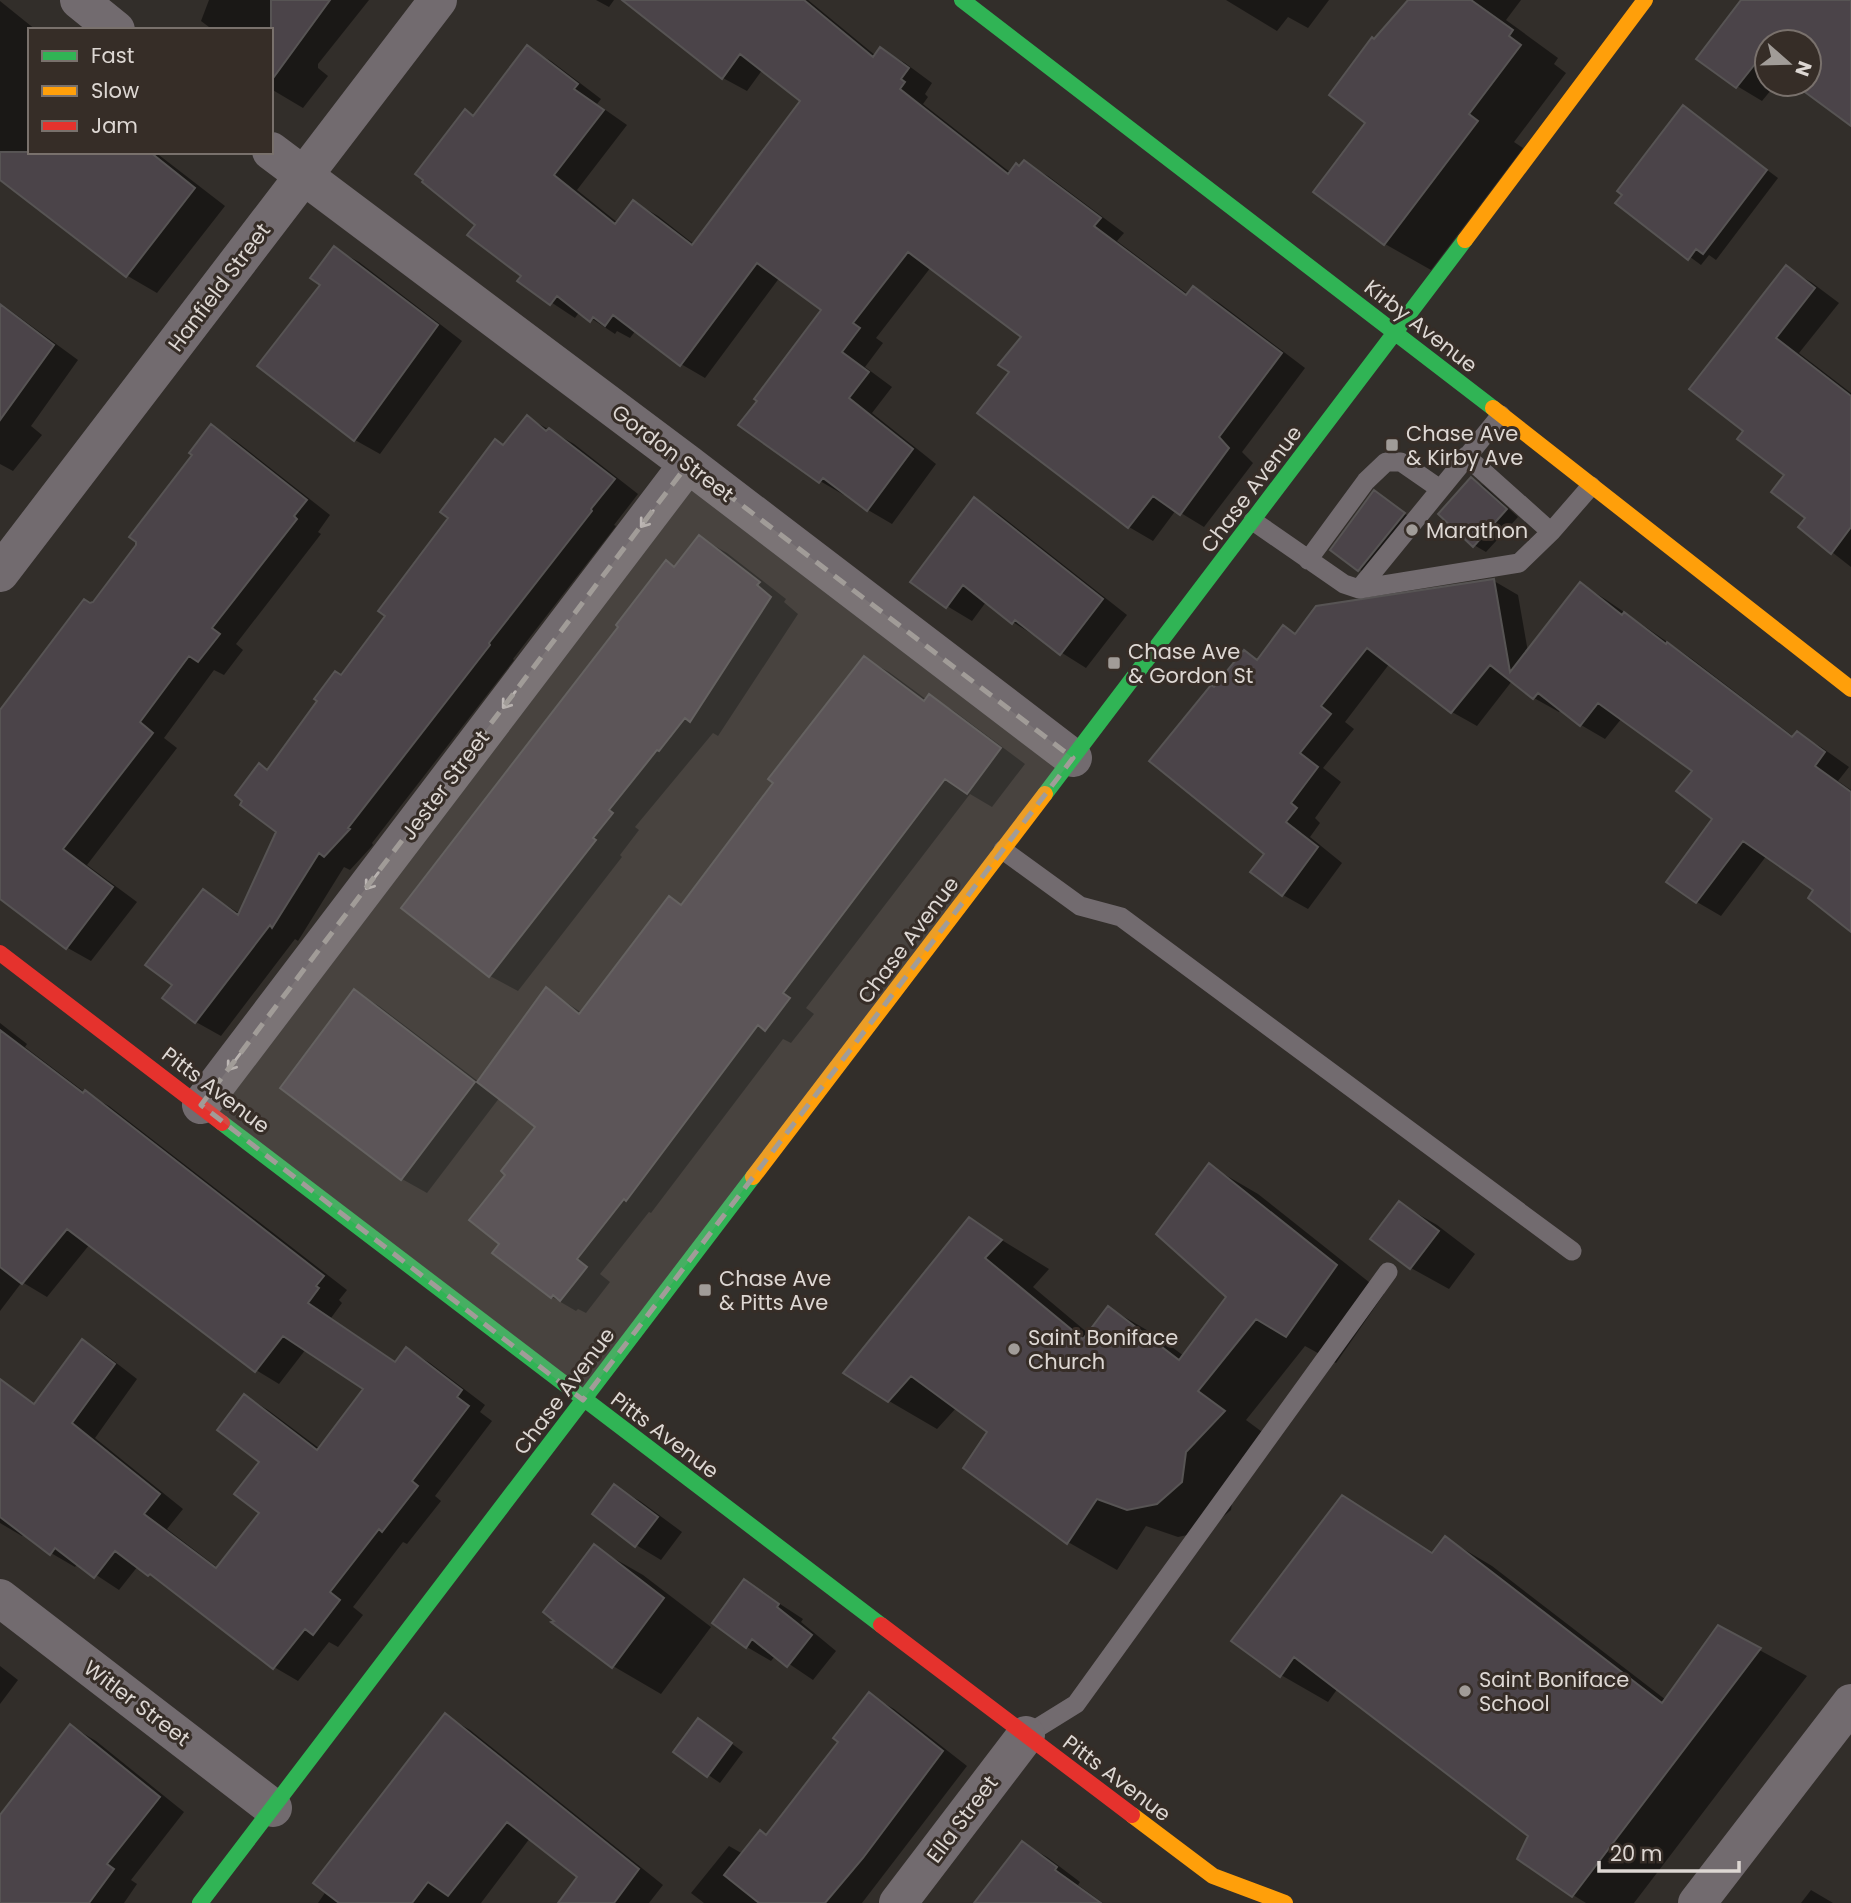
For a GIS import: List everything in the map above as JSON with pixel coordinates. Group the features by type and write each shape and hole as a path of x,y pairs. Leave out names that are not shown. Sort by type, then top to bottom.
{"street":[{"path":"79,0 114,28"},
{"name":"Hanfield Street","path":"0,573 438,0"},
{"name":"Kirby Avenue","path":"962,0 1395,331 1851,689"},
{"name":"Chase Avenue","path":"200,1903 1253,521 1645,0"},
{"name":"Gordon Street","path":"273,154 688,464 1073,758"},
{"name":"Jester Street","path":"201,1105 688,464"},
{"name":"Pitts Avenue","path":"0,953 583,1400 1213,1876 1285,1903"},
{"name":"Witler Street","path":"0,1598 273,1808"},
{"path":"1697,1903 1851,1703"},
{"name":"Ella Street","path":"898,1903 1026,1735"}],"lane":[{"path":"1359,589 1500,415"},
{"path":"1466,456 1551,532"},
{"path":"1308,560 1366,481 1386,462 1401,462 1440,489"},
{"path":"1253,521 1344,584 1359,589 1519,563 1551,532 1591,486"},
{"path":"1003,850 1080,906 1121,917 1573,1251"},
{"path":"1026,1735 1076,1704 1388,1272"}],"highlighted area":[{"path":"688,464 1073,758 583,1400 201,1105"}],"building":[{"path":"271,0 330,0 273,78"},
{"path":"622,0 804,0 873,57 880,47 909,68 901,79 905,82 900,89 1008,174 1016,163 1019,166 1024,160 1101,218 1094,226 1186,295 1193,286 1282,353 1219,437 1229,448 1180,515 1153,496 1128,528 977,413 1009,372 998,365 1021,337 908,252 853,323 860,328 842,352 869,372 849,398 913,449 867,511 823,478 819,483 738,425 757,401 754,399 821,310 757,263 680,366 613,315 605,326 593,317 590,322 557,296 550,305 517,281 521,276 467,235 475,225 415,174 465,109 473,116 527,45 578,84 574,89 604,110 554,175 615,224 633,200 692,245 800,101 740,54 722,79"},
{"path":"1408,0 1471,0 1513,30 1509,36 1521,45 1469,114 1478,121 1384,245 1313,192 1365,123 1329,95 1372,37 1374,39"},
{"path":"1741,0 1851,0 1851,126 1813,98 1823,98 1823,28 1753,28 1753,67 1736,88 1696,59"},
{"path":"1683,105 1767,170 1703,254 1696,249 1688,260 1615,203 1622,195 1617,191"},
{"path":"0,152 152,154 195,188 126,277 0,180"},
{"path":"334,246 438,325 354,441 257,366 320,285 310,278"},
{"path":"1786,265 1815,288 1776,338 1851,396 1851,527 1831,554 1798,527 1805,518 1771,492 1784,475 1737,439 1743,431 1689,389"},
{"path":"0,304 54,345 0,420"},
{"path":"527,415 546,431 549,428 615,479 348,828 350,829 324,857 319,853 272,928 270,925 195,1023 162,998 172,985 145,965 203,889 238,915 276,832 240,805 242,801 235,795 259,763 267,770 317,701 314,699 335,671 341,675 385,616 378,611 448,518 440,512 495,439 503,445"},
{"path":"211,424 307,500 294,516 297,519 212,628 220,634 198,662 189,656 140,722 153,733 63,849 113,887 66,949 0,899 0,710 84,599 93,602 136,545 129,537 192,455 189,453"},
{"path":"1471,477 1507,509 1473,547 1438,514"},
{"path":"1374,490 1405,513 1358,571 1330,550"},
{"path":"974,497 1103,599 1060,655 1015,620 1012,624 963,585 946,608 910,582"},
{"path":"699,535 760,582 757,585 771,597 690,722 685,718 609,810 613,813 593,838 596,840 489,977 401,908 618,627 616,625 666,560 674,567"},
{"path":"1494,579 1510,672 1580,582 1622,615 1624,612 1666,644 1667,642 1792,737 1797,731 1825,752 1815,766 1851,792 1851,932 1808,898 1813,890 1743,841 1696,903 1666,882 1712,819 1676,791 1692,771 1598,703 1580,726 1538,693 1533,699 1490,665 1451,713 1367,648 1321,706 1331,714 1300,753 1318,767 1291,803 1297,808 1286,822 1318,847 1282,896 1250,872 1264,854 1149,761 1211,685 1214,687 1244,650 1257,660 1283,625 1295,634 1316,606"},
{"path":"864,656 924,701 929,694 1001,748 967,794 945,779 783,993 790,998 765,1031 758,1025 626,1201 624,1199 577,1259 587,1267 560,1301 553,1295 551,1298 492,1253 499,1244 469,1220 505,1175 501,1171 535,1127 477,1082 546,987 579,1014 669,896 681,905 773,783 768,779"},
{"path":"354,989 475,1082 401,1180 280,1088"},
{"path":"0,1030 83,1093 85,1090 324,1276 308,1303 395,1362 406,1347 462,1390 457,1397 469,1406 412,1481 418,1486 382,1532 379,1529 330,1592 340,1600 313,1635 305,1629 273,1669 150,1574 148,1576 115,1551 94,1578 55,1548 50,1555 0,1517 0,1379 34,1404 82,1339 115,1364 72,1423 160,1494 144,1514 216,1568 259,1513 234,1494 259,1462 217,1430 244,1394 317,1450 363,1389 283,1336 255,1372 67,1229 22,1284 0,1267"},
{"name":"Saint Boniface Church","path":"1209,1163 1337,1265 1286,1337 1256,1319 1198,1391 1225,1411 1186,1452 1182,1482 1157,1504 1127,1510 1097,1499 1067,1544 963,1468 987,1432 911,1376 888,1402 843,1373 969,1217 1002,1240 985,1258 1083,1339 1108,1306 1179,1360 1226,1297 1156,1234"},
{"path":"1399,1201 1439,1231 1410,1269 1370,1239"},
{"path":"614,1484 658,1517 635,1547 592,1514"},
{"name":"Saint Boniface School","path":"1342,1495 1432,1553 1445,1536 1662,1703 1718,1625 1761,1648 1572,1897 1517,1859 1528,1836 1294,1657 1280,1677 1231,1641"},
{"path":"594,1544 664,1598 612,1668 551,1622 554,1621 543,1612"},
{"path":"744,1579 779,1604 777,1607 812,1635 787,1667 752,1639 746,1648 712,1623"},
{"path":"869,1692 943,1751 863,1858 825,1903 759,1903 724,1875 760,1830 766,1835 838,1742 833,1738"},
{"path":"445,1713 639,1869 614,1903 558,1903 577,1877 507,1822 448,1896 428,1882 412,1903 339,1903 313,1883"},
{"path":"698,1718 732,1743 707,1777 673,1752"},
{"path":"70,1724 160,1797 107,1864 114,1869 89,1903 0,1903 0,1815"},
{"path":"1022,1841 1057,1867 1055,1870 1101,1903 974,1903"}],"traffic: fast":[{"path":"962,0 1493,408"},
{"path":"1045,794 1465,240"},
{"path":"222,1123 881,1625"},
{"path":"200,1903 753,1177"}],"traffic: slow":[{"path":"1465,240 1645,0"},
{"path":"1493,408 1851,689"},
{"path":"753,1177 1045,794"},
{"path":"1132,1815 1213,1876 1285,1903"}],"traffic: jam":[{"path":"0,953 222,1123"},
{"path":"881,1625 1132,1815"}],"place":[{"name":"Chase Ave & Kirby Ave","path":"1392,445"},
{"name":"Marathon","path":"1412,530"},
{"name":"Chase Ave & Gordon St","path":"1114,663"},
{"name":"Chase Ave & Pitts Ave","path":"705,1290"},
{"name":"Saint Boniface Church","path":"1014,1349"},
{"name":"Saint Boniface School","path":"1465,1691"}]}
